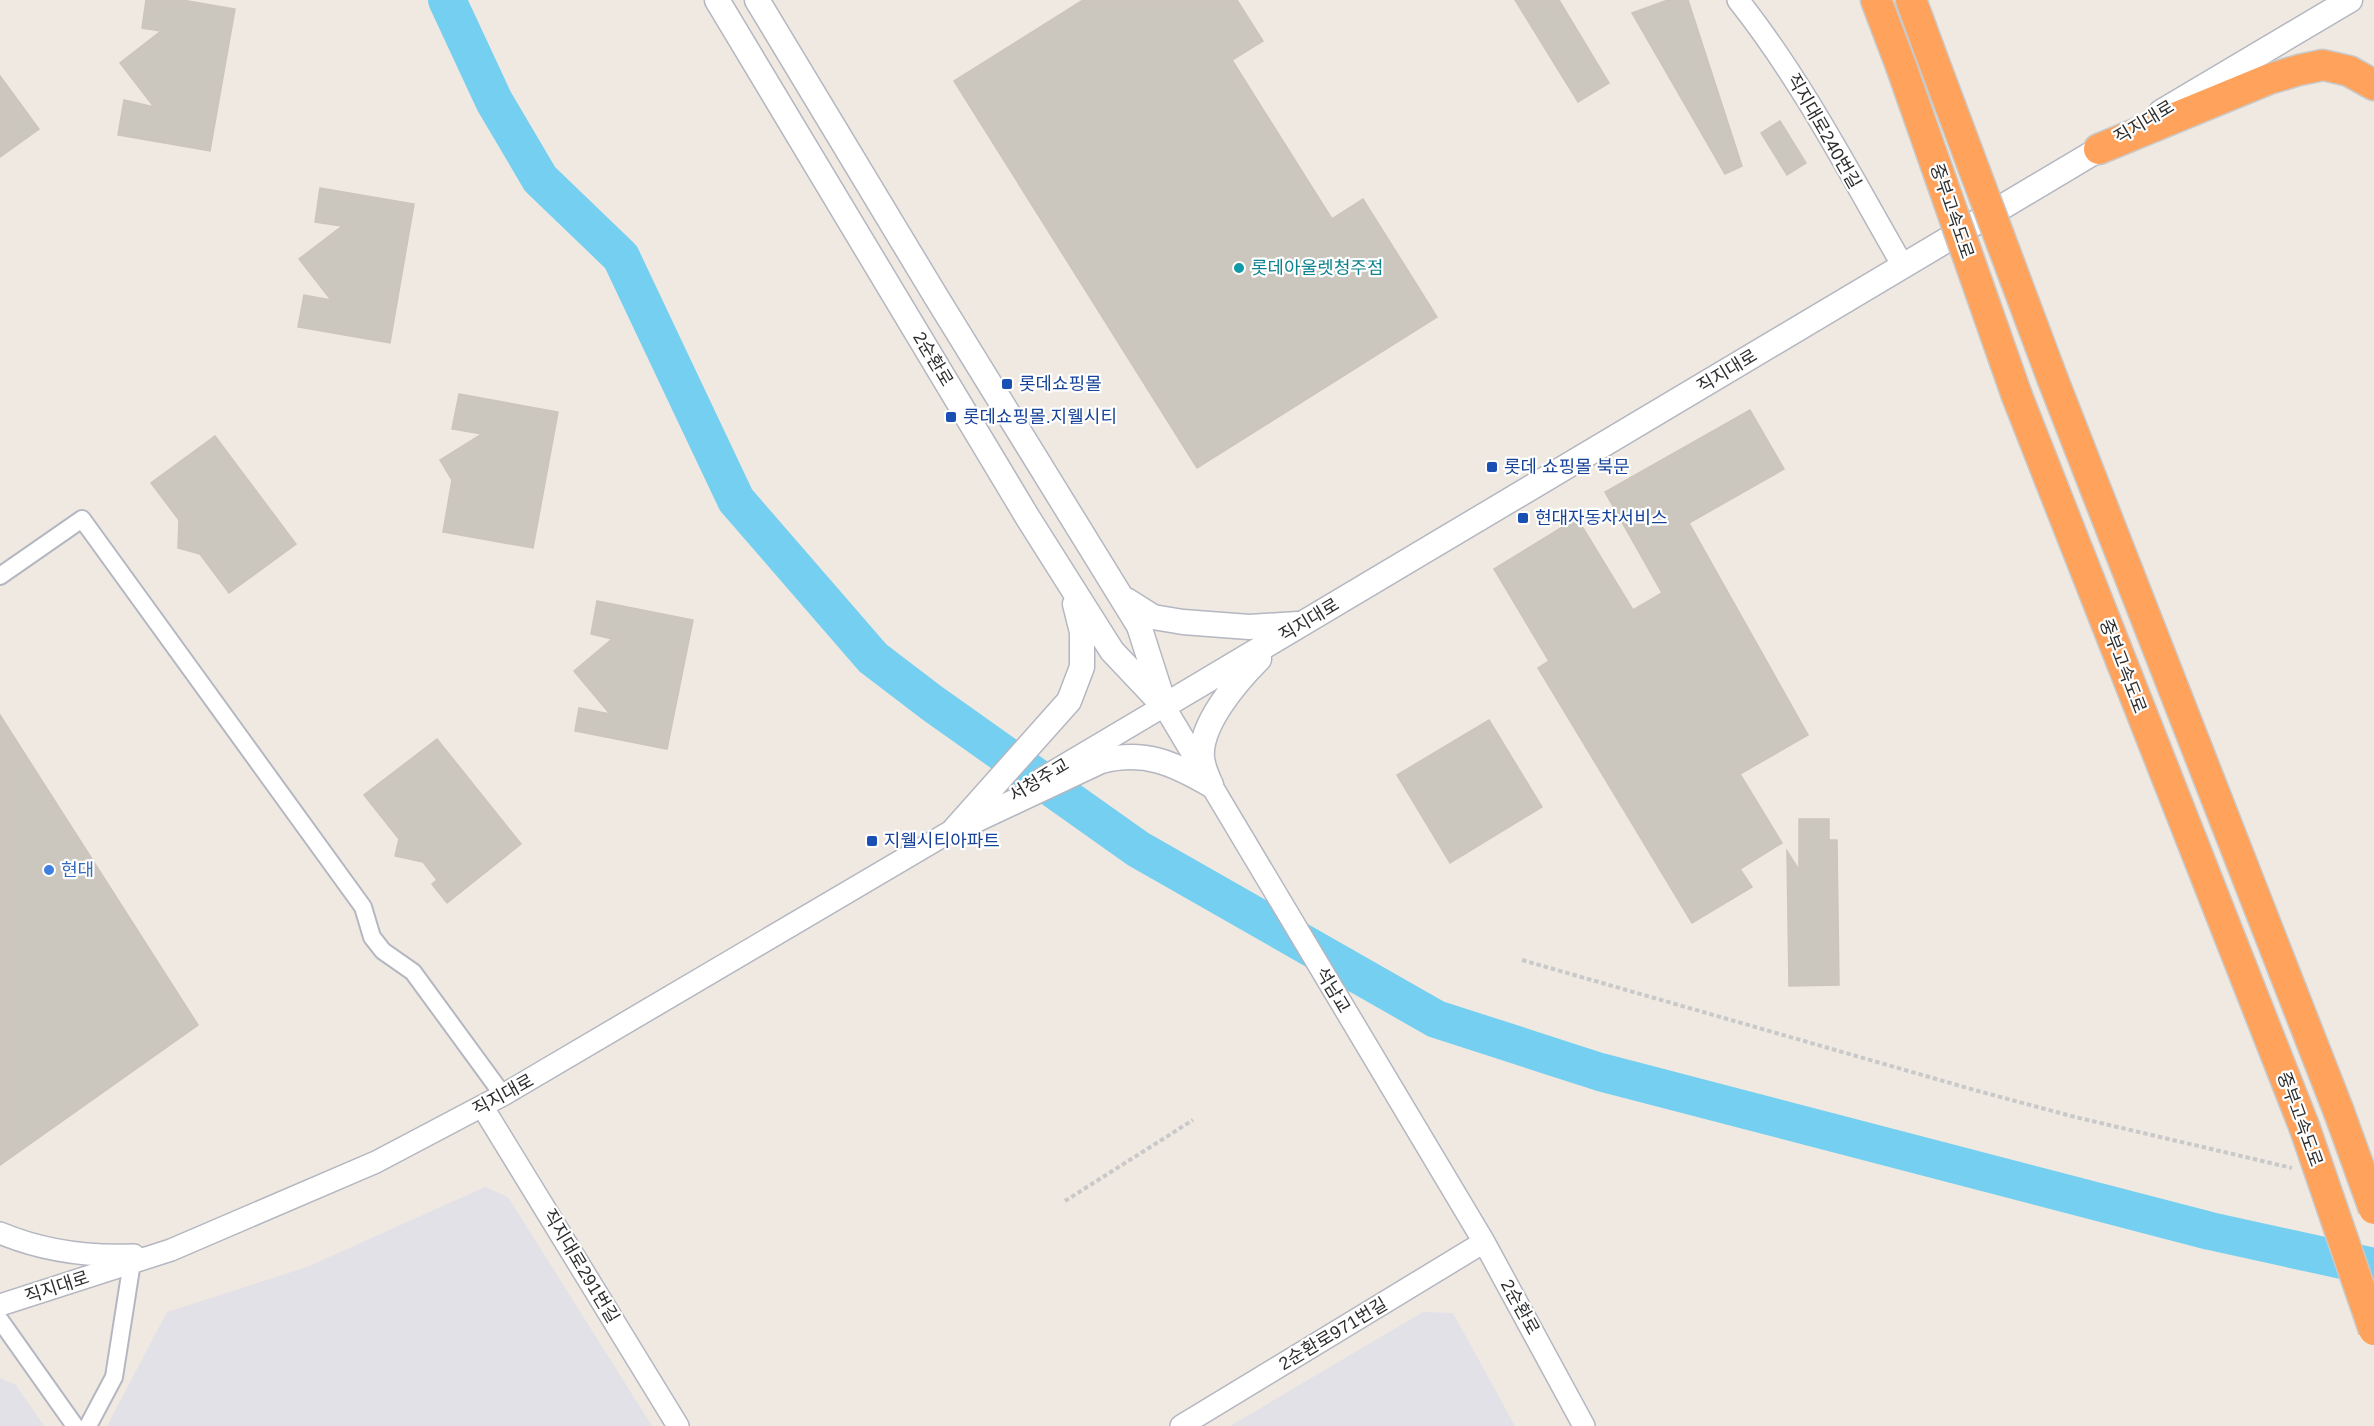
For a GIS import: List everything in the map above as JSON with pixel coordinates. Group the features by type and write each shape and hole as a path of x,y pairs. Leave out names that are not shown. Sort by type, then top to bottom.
{"highway":[{"name":"중부고속도로","path":"1876,0 2017,396 2304,1126 2374,1330"},
{"name":"중부고속도로","path":"1911,0 2053,380 2339,1112 2374,1209"},
{"path":"2099,149 2270,79 2299,70 2322,65 2349,71 2374,85"}],"main road":[{"path":"709,0 747,53"},
{"name":"2순환로","path":"717,0 1070,585 1112,651 1164,706"},
{"name":"2순환로","path":"758,0 935,296 1139,626 1164,706"},
{"name":"직지대로","path":"1164,706 2350,0"},
{"path":"969,822 997,782 1069,701 1082,667 1082,632 1070,585"},
{"path":"1120,595 1153,618 1249,627 1303,623"},
{"path":"1212,787 1204,770 1202,747 1215,716 1248,670 1265,653 1303,623"},
{"path":"969,822 1102,751 1146,757 1186,770 1212,787"}],"street":[{"name":"직지대로240번길","path":"1738,0 1765,34 1808,101 1903,266"},
{"path":"0,576 82,519 363,907 372,937 383,951 413,972 503,1095"},
{"name":"직지대로","path":"1102,751 1164,706"},
{"name":"2순환로","path":"1164,706 1212,787"},
{"name":"석남교","path":"1212,787 1452,1190"},
{"name":"직지대로","path":"0,1305 171,1250 376,1162 503,1095 969,822"},
{"name":"직지대로291번길","path":"482,1106 678,1426"},
{"name":"2순환로","path":"1452,1190 1484,1242 1584,1426"},
{"path":"0,1233 23,1243 70,1253 121,1256 171,1250"},
{"name":"2순환로971번길","path":"1181,1426 1484,1242"},
{"path":"88,1426 114,1377 132,1262"},
{"path":"0,1320 75,1426"}],"path":[{"path":"1522,960 1978,1091 2075,1117 2294,1168"},
{"path":"1065,1201 1192,1120"}],"shaded area":[{"path":"485,1187 508,1197 652,1426 107,1426 167,1312 307,1267"},
{"path":"1423,1312 1453,1313 1515,1426 1230,1426"},
{"path":"0,1378 16,1385 44,1426 0,1426"}],"building":[{"path":"146,0 182,0 235,9 210,151 118,135 124,100 154,107 120,63 161,31 142,28"},
{"name":"롯데아울렛청주점","path":"1083,0 1237,0 1263,41 1232,60 1332,219 1363,199 1437,317 1197,468 954,81"},
{"path":"1515,0 1559,0 1609,83 1578,102"},
{"path":"1668,0 1688,0 1742,166 1725,174 1632,13"},
{"path":"0,76 39,129 0,157"},
{"path":"1780,121 1806,163 1787,175 1761,133"},
{"path":"320,188 414,204 390,343 298,327 304,295 331,300 299,259 342,226 315,222"},
{"path":"459,394 558,412 533,548 443,532 452,480 440,460 482,434 452,429"},
{"path":"1750,410 1784,469 1689,523 1808,735 1740,774 1782,843 1740,869 1752,887 1692,923 1538,668 1549,661 1494,569 1577,518 1633,610 1662,593 1605,492"},
{"path":"215,436 296,544 229,593 200,554 178,548 179,520 151,483"},
{"path":"597,601 693,620 667,749 575,731 579,708 610,714 574,671 612,639 591,634"},
{"name":"현대","path":"0,715 198,1025 0,1165"},
{"path":"1489,720 1542,807 1450,863 1397,775"},
{"path":"437,739 521,844 447,903 432,884 437,880 423,862 395,856 399,839 364,795"},
{"path":"1799,819 1829,819 1829,840 1837,840 1839,985 1789,986 1787,851 1799,870"}],"waterway":[{"path":"447,0 494,101 540,179 621,257 736,500 873,658 932,703 1138,849 1436,1019 1600,1072 2210,1231 2374,1267"}],"place":[{"name":"롯데아울렛청주점","path":"1239,268"},
{"name":"롯데쇼핑몰","path":"1007,384"},
{"name":"롯데쇼핑몰.지웰시티","path":"951,417"},
{"name":"롯데 쇼핑몰 북문","path":"1492,467"},
{"name":"현대자동차서비스","path":"1523,518"},
{"name":"지웰시티아파트","path":"872,841"},
{"name":"현대","path":"49,870"}]}
